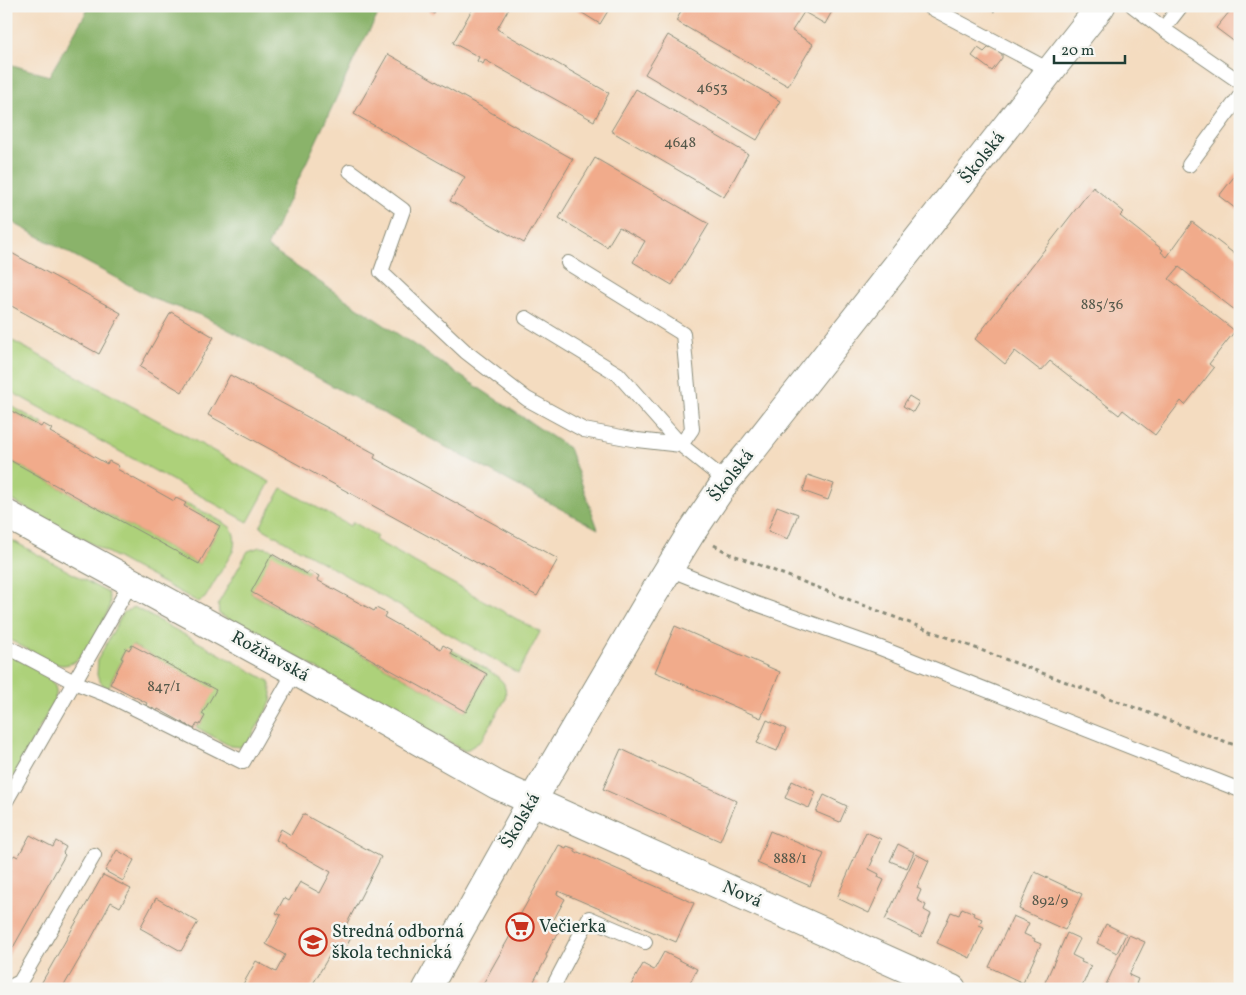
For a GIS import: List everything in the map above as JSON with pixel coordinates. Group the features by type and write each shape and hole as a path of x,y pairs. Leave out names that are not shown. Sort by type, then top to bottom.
{"main road":[{"name":"Školská","path":"427,989 532,801 669,568 726,481 1101,6"},
{"name":"Rožňavská","path":"6,514 295,671 497,785 532,801"},
{"name":"Nová","path":"532,801 952,989"}],"lane":[{"path":"928,6 1051,71"},
{"path":"1133,6 1240,82"},
{"path":"1163,29 1181,6"},
{"path":"1189,164 1240,96"},
{"path":"350,171 403,210 381,272 466,352 527,399 584,430 681,446"},
{"path":"568,263 683,334 692,428 681,446"},
{"path":"526,318 618,374 681,446 726,481"},
{"path":"669,568 754,603 878,647 1240,790"},
{"path":"6,801 132,582"},
{"path":"6,646 74,682 110,696 243,762 295,671"},
{"path":"6,988 20,982 94,854"},
{"path":"552,989 589,918 645,942"}],"path":[{"path":"691,533 728,553 746,560 954,640 1240,746"}],"green space":[{"path":"90,6 383,6 359,49 267,247 569,448 598,529 203,316 157,300 6,219 6,63 49,76"},
{"path":"11,340 270,482 248,522 6,389 6,349"},
{"path":"6,403 43,424 41,427 6,408"},
{"path":"6,458 199,564 220,526 184,506 186,503 218,519 231,528 235,540 233,551 205,598 198,602 6,497"},
{"path":"282,488 350,526 353,522 377,536 375,540 540,632 518,673 260,527"},
{"path":"6,537 108,593 109,609 97,634 79,659 63,665 55,664 6,638"},
{"path":"260,547 273,550 309,571 307,574 272,555 251,593 466,712 487,674 451,654 452,650 500,679 505,688 505,700 481,741 465,751 219,614 218,604 248,551"},
{"path":"134,607 269,681 272,693 271,702 248,743 240,747 230,746 196,727 197,724 200,725 205,716 202,714 215,690 132,645 129,650 126,649 121,658 123,659 110,683 112,684 107,688 101,683 97,675 98,659 123,613"},
{"path":"6,653 43,673 54,684 56,693 54,701 6,790"}],"building":[{"path":"421,6 438,6 434,14"},
{"path":"474,6 512,6 497,29 609,93 594,121 485,60 483,64 477,61 479,57 453,43"},
{"path":"571,6 611,6 600,24"},
{"path":"684,6 835,6 825,24 804,12 792,31 813,44 788,86 676,21"},
{"path":"984,6 997,6 994,12"},
{"path":"1224,6 1240,6 1240,46 1216,28 1230,11"},
{"path":"668,35 780,101 757,140 645,74"},
{"path":"992,47 1002,54 1002,58 992,71 972,56 978,48 984,52"},
{"path":"388,54 573,159 524,243 450,201 465,177 354,114"},
{"path":"636,89 748,154 724,197 611,131"},
{"path":"595,158 709,224 672,285 633,262 645,241 619,227 607,247 559,218"},
{"path":"1240,169 1240,212 1219,196"},
{"path":"1093,187 1124,212 1120,216 1163,250 1161,252 1167,257 1192,222 1240,258 1240,314 1179,267 1169,279 1235,331 1209,364 1214,368 1185,405 1181,401 1155,435 1123,410 1119,415 1050,361 1041,371 1015,351 1005,364 975,339"},
{"path":"6,250 121,313 99,354 6,303"},
{"path":"171,312 214,337 182,392 140,367"},
{"path":"230,375 376,454 374,458 558,559 537,596 208,415"},
{"path":"909,396 919,402 913,412 903,406"},
{"path":"6,408 41,427 43,424 47,426 52,429 50,432 107,464 109,461 119,466 117,469 174,501 176,498 186,503 184,506 220,526 199,564 6,458"},
{"path":"808,475 834,484 828,500 803,491"},
{"path":"777,506 798,514 788,539 768,531"},
{"path":"272,554 307,574 309,571 319,576 317,580 374,611 376,608 386,613 384,617 441,649 443,645 452,650 451,654 487,674 466,712 251,592"},
{"path":"675,626 780,672 761,718 655,672"},
{"path":"132,645 216,690 202,714 205,716 200,725 197,724 194,729 158,709 157,711 146,705 147,703 110,684 123,659 121,658 126,648 129,650"},
{"path":"767,720 786,729 777,751 757,743"},
{"path":"621,749 737,801 720,841 603,789"},
{"path":"792,781 816,792 809,808 785,798"},
{"path":"824,795 847,806 840,822 816,812"},
{"path":"303,814 381,857 343,931 352,936 345,949 336,944 310,989 247,989 242,986 256,961 276,972 285,955 266,944 281,915 276,913 284,898 289,901 300,882 320,893 331,872 276,840 281,829 291,835"},
{"path":"770,831 824,854 810,886 757,863"},
{"path":"866,832 881,839 869,869 879,874 878,877 884,880 869,913 837,898"},
{"path":"30,835 53,847 56,841 66,847 63,853 65,855 6,960 6,878 11,869 7,866 14,855 18,857"},
{"path":"898,844 914,852 907,868 890,861"},
{"path":"559,845 575,849 575,852 578,854 578,852 694,903 676,942 558,891 557,894 565,899 553,921 562,926 554,938 546,955 547,957 534,981 540,984 537,989 531,987 530,989 480,989 510,936"},
{"path":"117,850 134,860 123,881 105,871"},
{"path":"916,854 929,861 917,888 921,890 917,900 926,905 924,910 931,914 921,937 885,920"},
{"path":"1035,872 1082,894 1065,930 1019,909"},
{"path":"103,875 131,889 120,907 111,902 62,989 38,989"},
{"path":"156,898 198,922 181,951 140,928"},
{"path":"962,908 982,919 979,925 984,927 970,958 937,943 951,912 959,915"},
{"path":"1013,916 1029,923 1024,934 1041,944 1023,983 989,967"},
{"path":"1106,924 1126,934 1117,953 1097,943"},
{"path":"1067,933 1080,939 1072,955 1082,960 1081,962 1091,966 1081,989 1042,989"},
{"path":"1129,935 1145,942 1129,975 1138,979 1137,987 1142,989 1104,989"},
{"path":"664,952 697,969 687,989 629,989 643,964 654,970"}],"place":[{"name":"Večierka","path":"520,927"},
{"name":"Stredná odborná škola technická","path":"313,942"}]}
